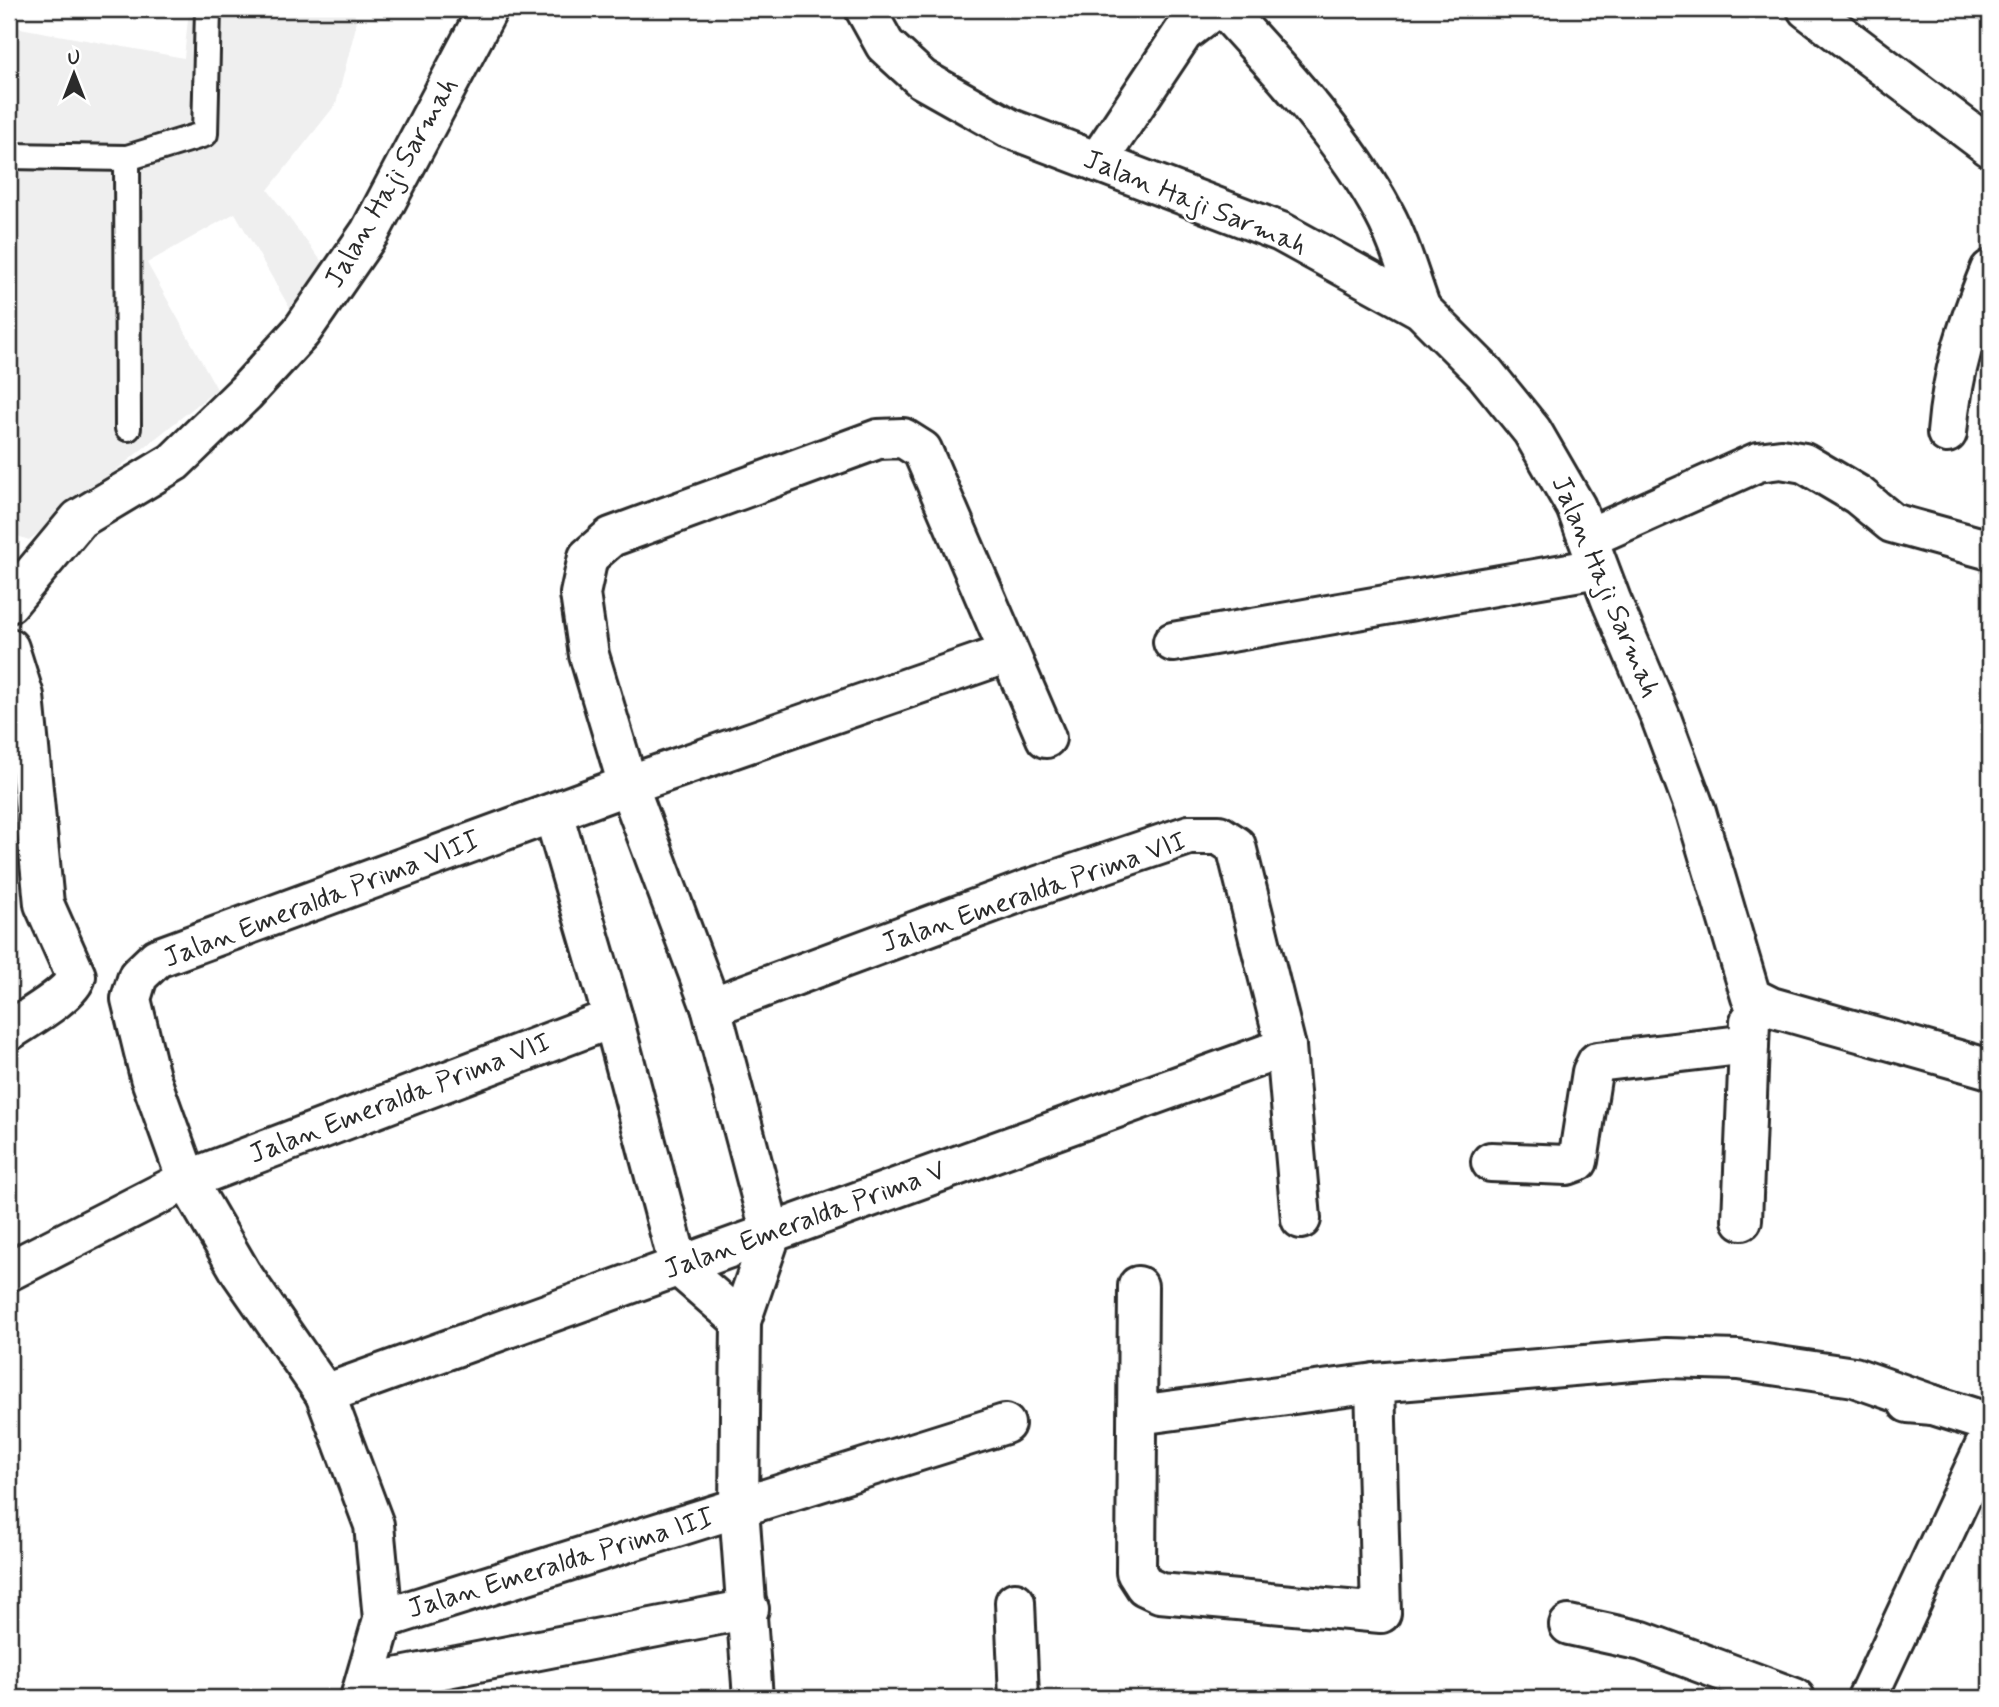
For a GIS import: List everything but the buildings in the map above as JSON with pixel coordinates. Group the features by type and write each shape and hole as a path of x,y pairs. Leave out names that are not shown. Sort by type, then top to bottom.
{"street":[{"name":"Jalan Haji Sarmah","path":"9,603 79,519 174,462 245,393 301,332 370,232 488,9"},
{"name":"Jalan Haji Sarmah","path":"865,9 885,45 922,79 1009,128 1281,232 1421,309 1485,373 1532,431 1576,507 1661,718 1692,800 1751,998 1742,1220"},
{"path":"1097,162 1183,33 1214,9"},
{"path":"1224,9 1283,74 1343,152 1385,213 1421,309"},
{"path":"1807,9 1990,147"},
{"path":"1947,433 1950,395 1963,336 1990,270"},
{"path":"739,1508 741,1321 771,1234 711,1007 628,785 589,655 580,594 588,557 611,537 878,439 903,438 922,450 1046,738"},
{"path":"1173,642 1593,553 1747,466 1780,460 1804,463 1858,495 1892,523 1990,550"},
{"path":"9,648 24,696 44,904 76,976 74,984 58,998 9,1031"},
{"name":"Jalan Emeralda Prima VIII","path":"383,1619 374,1525 325,1394 241,1273 187,1180 150,1077 131,999 138,976 157,958 628,785 1008,653"},
{"path":"553,813 679,1267 741,1321"},
{"name":"Jalan Emeralda Prima VII","path":"711,1007 1026,890 1189,835 1219,835 1236,846 1286,1047 1301,1219"},
{"path":"1751,998 1771,1007 1990,1069"},
{"name":"Jalan Emeralda Prima VII","path":"9,1271 187,1180 612,1018"},
{"path":"1490,1162 1567,1165 1578,1161 1592,1072 1597,1062 1749,1044"},
{"name":"Jalan Emeralda Prima V","path":"325,1394 1286,1047"},
{"path":"1138,1286 1136,1572 1145,1586 1160,1593 1381,1614 1375,1382"},
{"path":"1138,1415 1375,1382 1667,1358 1738,1360 1850,1399 1933,1405 1990,1423"},
{"name":"Jalan Emeralda Prima III","path":"383,1619 1004,1424"},
{"path":"1867,1698 1990,1435"},
{"name":"Jalan Emeralda Prima III","path":"739,1508 749,1609 753,1698"},
{"path":"1015,1602 1019,1698"},
{"path":"383,1619 362,1691 749,1609"},
{"path":"1569,1625 1642,1641 1795,1698"}],"lane":[{"path":"9,156 127,158 205,134 208,9"},
{"path":"127,158 128,428"}],"shaded area":[{"path":"189,9 354,9 356,26 336,104 268,190 325,266 292,312 235,213 147,263 217,389 29,540 9,533 9,26 184,58"}]}
